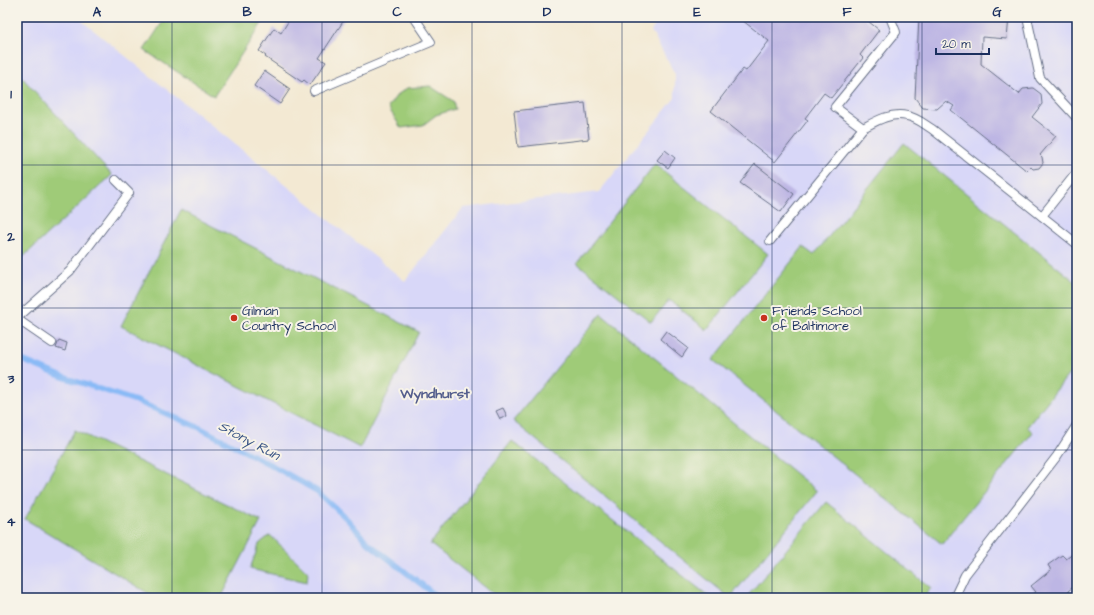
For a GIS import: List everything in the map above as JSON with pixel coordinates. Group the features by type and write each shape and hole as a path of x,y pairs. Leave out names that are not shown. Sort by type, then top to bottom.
{"lane":[{"path":"314,91 431,42 414,17"},
{"path":"863,128 836,107 896,32 890,17"},
{"path":"1028,17 1040,78 1077,118"},
{"path":"770,241 863,128 878,119 894,116 907,116 920,121 932,129 1077,244"},
{"path":"1042,216 1074,183 1077,172"},
{"path":"52,342 17,318 70,271 129,193 116,180"},
{"path":"954,598 965,574 1057,456 1077,425"}],"shaded area":[{"name":"Friends School of Baltimore","path":"17,17 77,17 405,281 463,208 599,192 675,98 675,74 651,31 661,17 1077,17 1077,598 17,598"}],"green space":[{"path":"166,17 266,17 214,96 144,50"},
{"path":"17,72 112,175 22,258 17,252"},
{"path":"430,86 453,101 455,109 436,115 423,125 401,128 388,107 397,95 407,88"},
{"path":"904,143 1077,283 1077,364 1027,427 1033,432 942,544 713,360 803,247 814,255"},
{"path":"655,164 768,254 707,330 669,300 651,322 577,263"},
{"path":"181,210 419,332 360,448 121,326"},
{"path":"601,314 817,491 730,598 513,421"},
{"path":"75,430 261,521 221,598 156,598 25,519"},
{"path":"512,441 711,598 499,598 430,544"},
{"path":"826,502 931,588 923,598 746,598"},
{"path":"270,535 308,572 307,582 250,569 259,544"}],"building":[{"path":"291,17 346,17 319,58 326,62 310,85 304,80 302,82 265,57 266,56 259,51 274,28 281,33"},
{"path":"738,17 863,17 879,30 860,55 863,58 831,98 824,93 805,118 808,120 775,162 711,111 743,69 746,71 769,41"},
{"path":"919,17 1009,17 1007,39 982,37 981,64 1019,94 1023,89 1033,88 1041,94 1042,104 1032,117 1056,136 1040,155 1043,163 1039,168 1033,169 1031,167 1027,171 951,110 954,106 946,101 937,109 923,108 915,98"},
{"path":"264,71 290,89 280,104 254,86"},
{"path":"585,103 589,139 518,147 514,111"},
{"path":"665,150 675,158 668,168 657,160"},
{"path":"755,164 794,194 781,212 740,183"},
{"path":"666,331 688,348 682,357 660,339"},
{"path":"59,340 67,343 65,351 56,348"},
{"path":"503,408 507,416 500,419 496,411"},
{"path":"1077,551 1077,584 1068,591 1071,595 1066,598 1032,598 1031,596 1036,592 1031,586 1051,570 1048,565 1062,555 1066,559"}],"waterway":[{"name":"Stony Run","path":"17,358 63,377 136,401 200,428 317,491 347,519 367,542 439,598"}],"place":[{"name":"Gilman Country School","path":"234,318"},
{"name":"Friends School of Baltimore","path":"764,318"}],"district":[{"name":"Wyndhurst","path":"435,394"}]}
